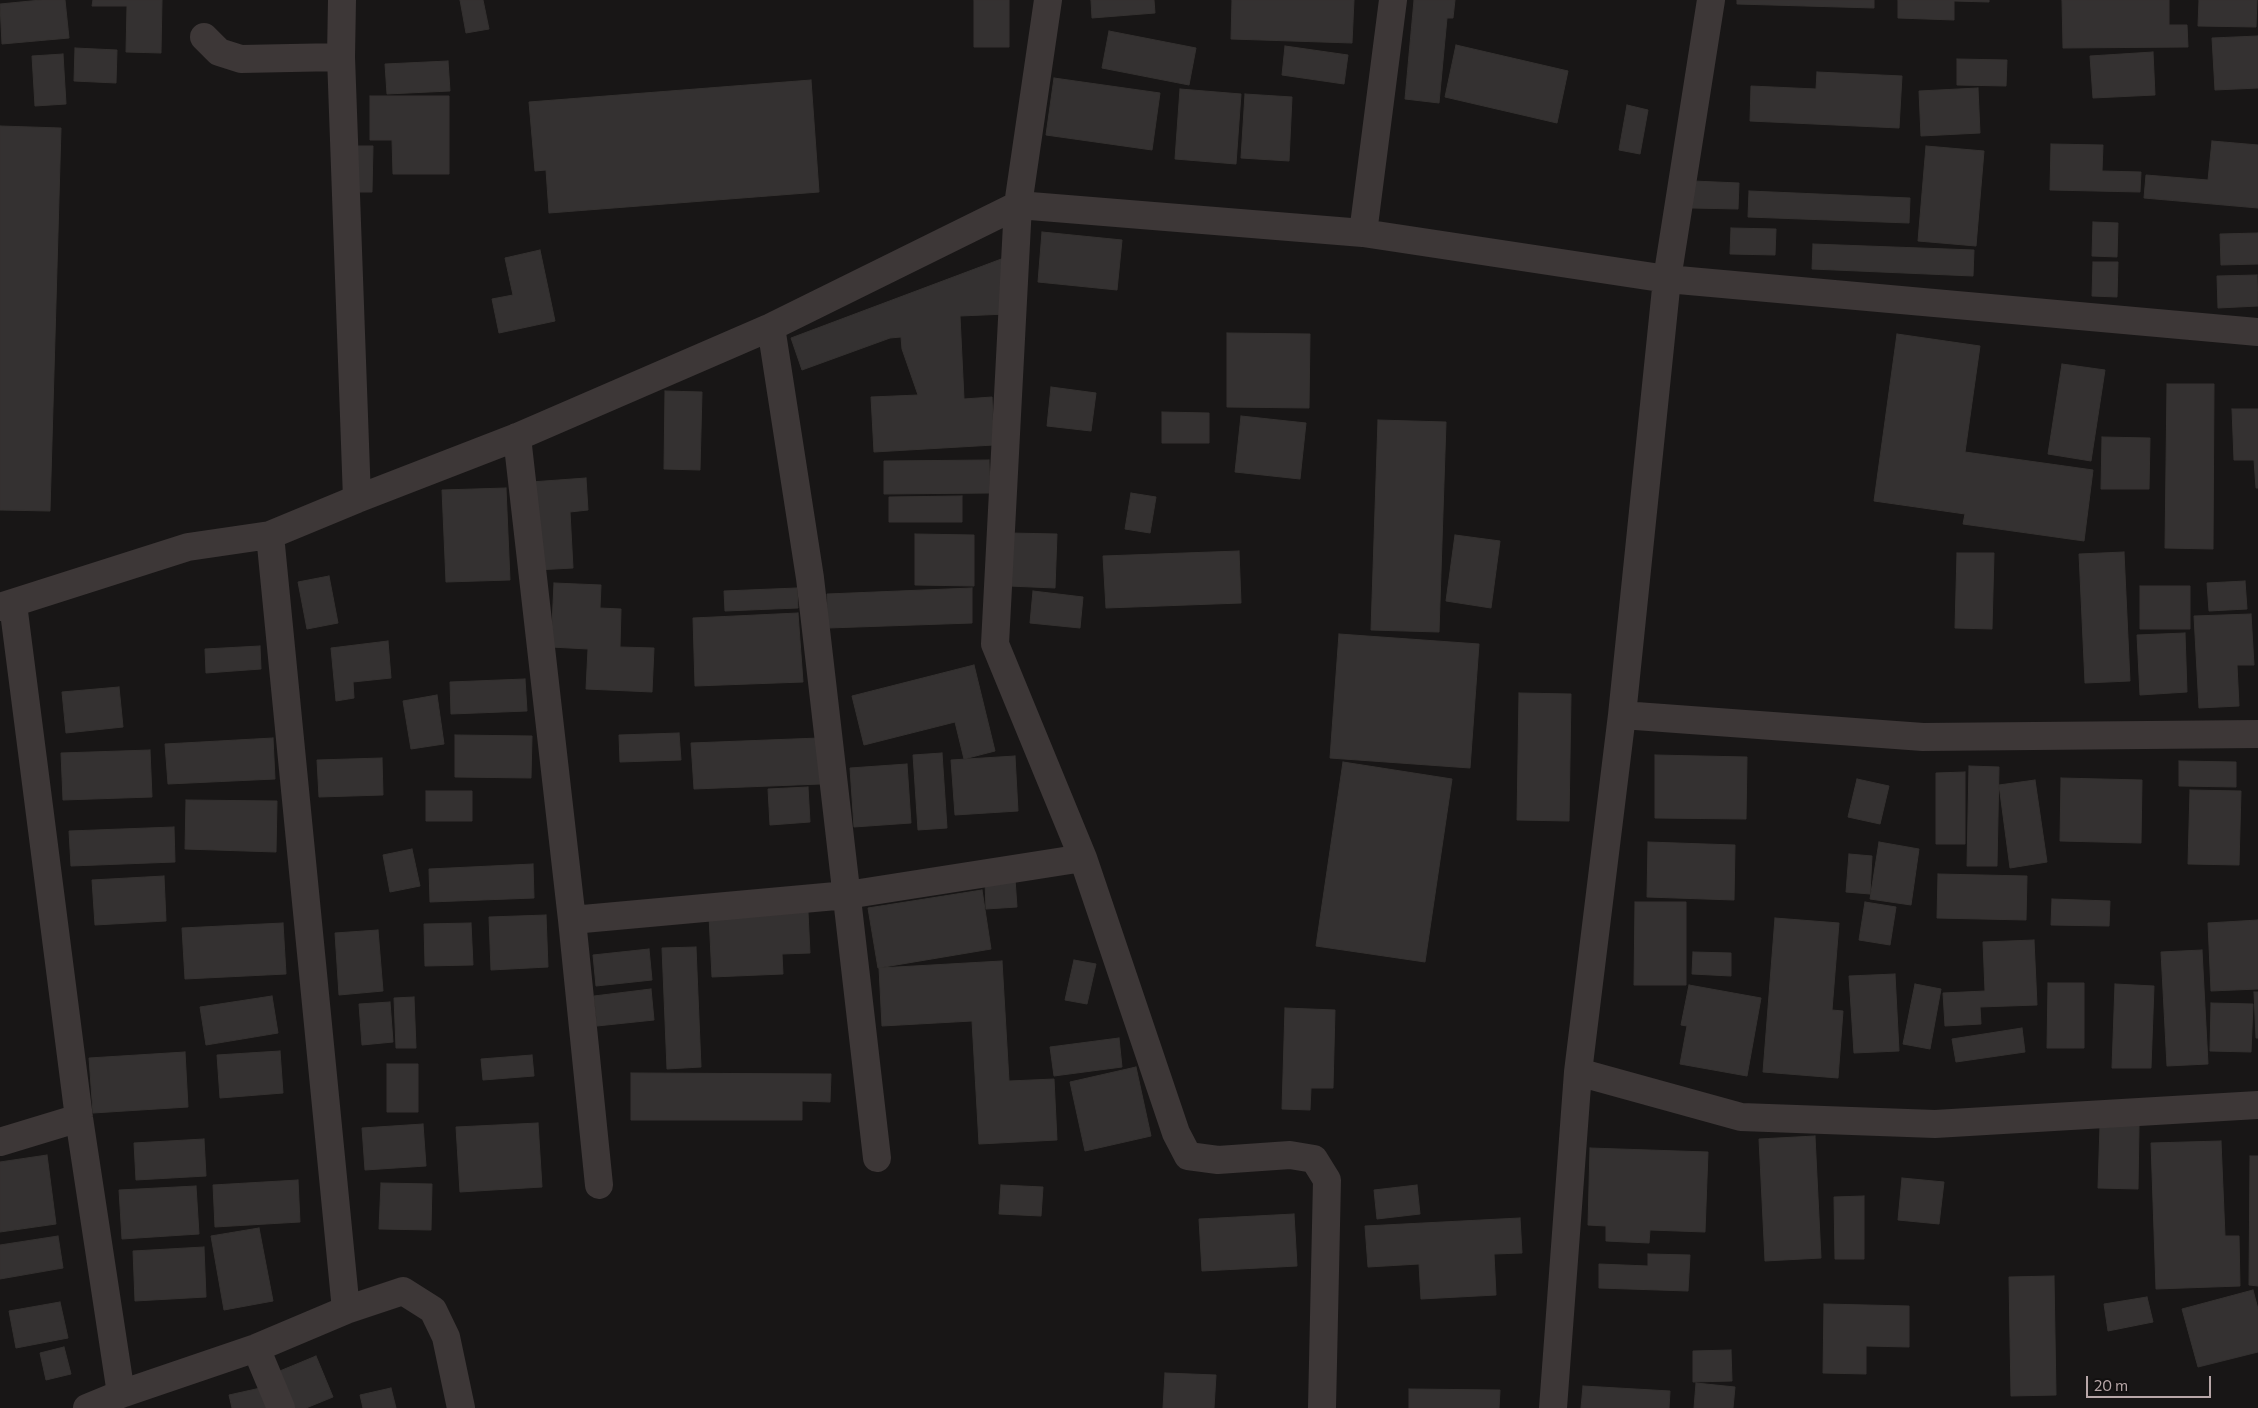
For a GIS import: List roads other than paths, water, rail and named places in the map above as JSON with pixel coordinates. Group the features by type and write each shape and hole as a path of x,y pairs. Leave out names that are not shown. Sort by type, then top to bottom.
{"street":[{"path":"342,0 341,57 357,499"},
{"path":"1048,0 1018,205 995,644 1083,858 1176,1133 1188,1156 1218,1160 1290,1156 1314,1159 1327,1180 1322,1408"},
{"path":"1363,233 1393,0"},
{"path":"1553,1408 1578,1072 1622,715 1666,279 1711,0"},
{"path":"204,37 219,52 241,59 341,57"},
{"path":"121,1394 78,1118 6,606 188,547 270,535 517,437 771,327 1018,205 1363,233 1666,279 2258,332"},
{"path":"771,327 810,578 877,1158"},
{"path":"517,437 572,920 599,1185"},
{"path":"270,535 346,1310"},
{"path":"1622,715 1923,737 2258,734"},
{"path":"572,920 847,896 1083,858"},
{"path":"1578,1072 1741,1117 1935,1124 2258,1105"},
{"path":"0,1142 78,1118"},
{"path":"87,1408 121,1394 256,1348 346,1310 403,1292 433,1310 446,1337 461,1408"},
{"path":"256,1348 281,1408"}]}
